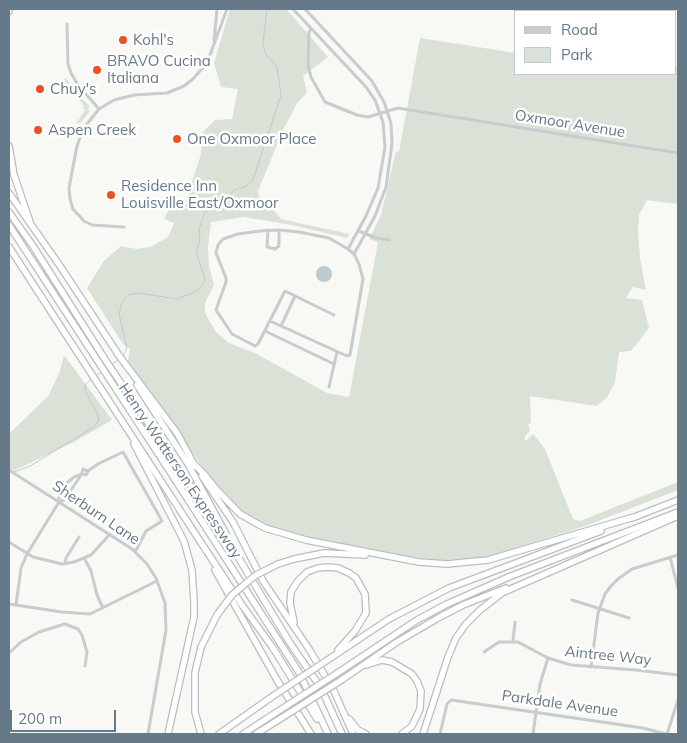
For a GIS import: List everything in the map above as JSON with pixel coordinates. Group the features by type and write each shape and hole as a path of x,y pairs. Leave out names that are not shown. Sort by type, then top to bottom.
{"highway":[{"path":"9,146 14,175 31,227"},
{"path":"9,194 117,353 177,433 194,464 233,522 263,581 334,691 353,734"},
{"name":"Henry Watterson Expressway","path":"9,212 33,246 103,363 300,674 328,734"},
{"name":"Henry Watterson Expressway","path":"9,225 103,363"},
{"path":"9,247 242,605 273,648 324,734"},
{"path":"125,364 188,464 220,521 232,547"},
{"name":"Henry Watterson Expressway","path":"110,374 232,547 290,643 321,688 342,734"},
{"path":"122,420 184,540 192,570 194,617 168,734"},
{"path":"194,464 240,514 265,528 306,540 419,562 447,564 488,560 634,517"},
{"path":"219,734 389,619 450,588 678,500"},
{"path":"243,734 417,620 447,604 511,576 678,512"},
{"path":"423,734 456,638 466,624 480,610 502,593 678,516"},
{"path":"198,538 262,654 311,734"},
{"path":"256,734 397,642 450,611 608,547"},
{"path":"200,732 195,712 195,673 201,647 217,615 232,595 256,575 278,564 294,559 324,553 390,556"},
{"path":"297,632 290,603 292,592 297,582 307,572 318,568 338,568 349,573 356,578 365,594 366,613 355,631 332,657"},
{"path":"357,669 382,660 392,662 407,670 417,681 421,691 420,709 412,726 402,734"},
{"path":"345,714 358,730 366,734"},
{"path":"260,734 265,729"}],"street":[{"path":"214,46 217,9"},
{"path":"124,226 98,227 88,224 75,212 71,204 69,188 79,140 86,125 99,109 114,100 128,96 158,94 184,86 201,71 214,46 227,9"},
{"path":"293,9 366,87 375,100 384,126 385,143 380,182 359,231 348,249"},
{"path":"305,9 369,77 380,93 392,129 388,182 379,207 354,254"},
{"path":"67,24 67,55 70,73 99,109"},
{"path":"311,28 308,70 325,102 361,117 368,117 387,110"},
{"name":"Oxmoor Avenue","path":"387,110 406,109 678,153"},
{"path":"268,230 267,247 275,249 279,246 280,230"},
{"path":"270,321 346,356 350,356 363,279 354,254 329,238 299,232 268,230 238,234 224,239 218,245 216,253 226,282 216,305 216,310 232,334 255,346 258,344 284,291 334,315"},
{"path":"359,231 376,238 389,240"},
{"path":"282,326 295,296"},
{"path":"265,331 334,364"},
{"path":"329,387 337,352"},
{"path":"16,605 21,568 27,554 60,502 64,500 83,470 88,471 123,452 162,521 146,531 135,552"},
{"name":"Sherburn Lane","path":"9,470 135,552 147,564 158,581 165,603 166,630 148,734"},
{"path":"60,502 59,498 67,483 74,477 82,474"},
{"path":"9,542 27,554 47,561 65,563 84,558 99,547 110,534"},
{"path":"65,563 66,558 79,538"},
{"path":"591,667 599,608 611,586 624,574 642,565 678,555"},
{"path":"670,557 678,588"},
{"path":"84,558 91,571 97,595 104,608"},
{"path":"9,604 90,614 158,581"},
{"path":"572,600 629,618"},
{"path":"484,652 499,642 513,641 515,622"},
{"path":"9,653 21,642 40,632 65,624 78,629 82,635 87,652 85,666"},
{"name":"Aintree Way","path":"513,641 524,644 548,658 571,666 636,670 678,676"},
{"path":"533,734 542,674 548,658"},
{"path":"666,734 678,700"},
{"name":"Parkdale Avenue","path":"440,734 449,701 643,728 666,734"}],"green space":[{"path":"230,9 285,9 328,57 303,76 307,93 297,103 284,128 258,191 261,201 271,206 281,219 349,234 347,238 292,225 244,217 211,222 208,247 209,266 214,285 205,303 205,313 216,332 229,343 257,354 327,393 349,397 378,242 369,239 381,215 396,151 399,152 420,38 514,53 514,75 677,75 678,66 678,204 647,200 639,215 638,232 640,258 646,290 633,287 626,298 642,300 649,328 631,351 619,352 615,383 607,397 597,406 530,396 531,423 528,424 530,430 524,438 526,441 533,434 545,449 573,519 580,521 678,482 678,490 588,525 492,556 436,561 283,532 262,524 236,506 215,485 128,361 130,349 123,344 87,288 104,261 121,246 136,249 150,247 168,237 174,223 164,219 169,209 174,205 183,210 201,154 202,133 215,120 232,119 238,89 221,87 214,63"},
{"path":"66,78 72,88 89,106 88,111 91,110 80,124 81,121 78,124 75,122 78,121 85,110 82,108 84,106 74,94 71,95 73,92 64,80 62,81"},
{"path":"64,355 112,420 74,442 9,473 9,434 49,395 60,371"}],"shaded area":[{"path":"324,266 332,274 324,282 316,274"}],"waterway":[{"path":"123,356 127,348 119,314 122,303 128,295 139,293 177,299 195,292 203,284 205,278 196,252 200,240 199,229 205,212 225,203 234,190 245,187 253,180 281,95 277,67 265,53 263,42 267,9"},
{"path":"111,365 118,360"},
{"path":"95,376 102,372"},
{"path":"14,472 30,466 94,427 99,420 85,390 85,385 92,379"}],"place":[{"name":"Kohl's","path":"123,40"},
{"name":"BRAVO Cucina Italiana","path":"97,70"},
{"name":"Chuy's","path":"40,89"},
{"name":"Aspen Creek","path":"38,130"},
{"name":"One Oxmoor Place","path":"177,139"},
{"name":"Residence Inn Louisville East/Oxmoor","path":"111,195"}]}
